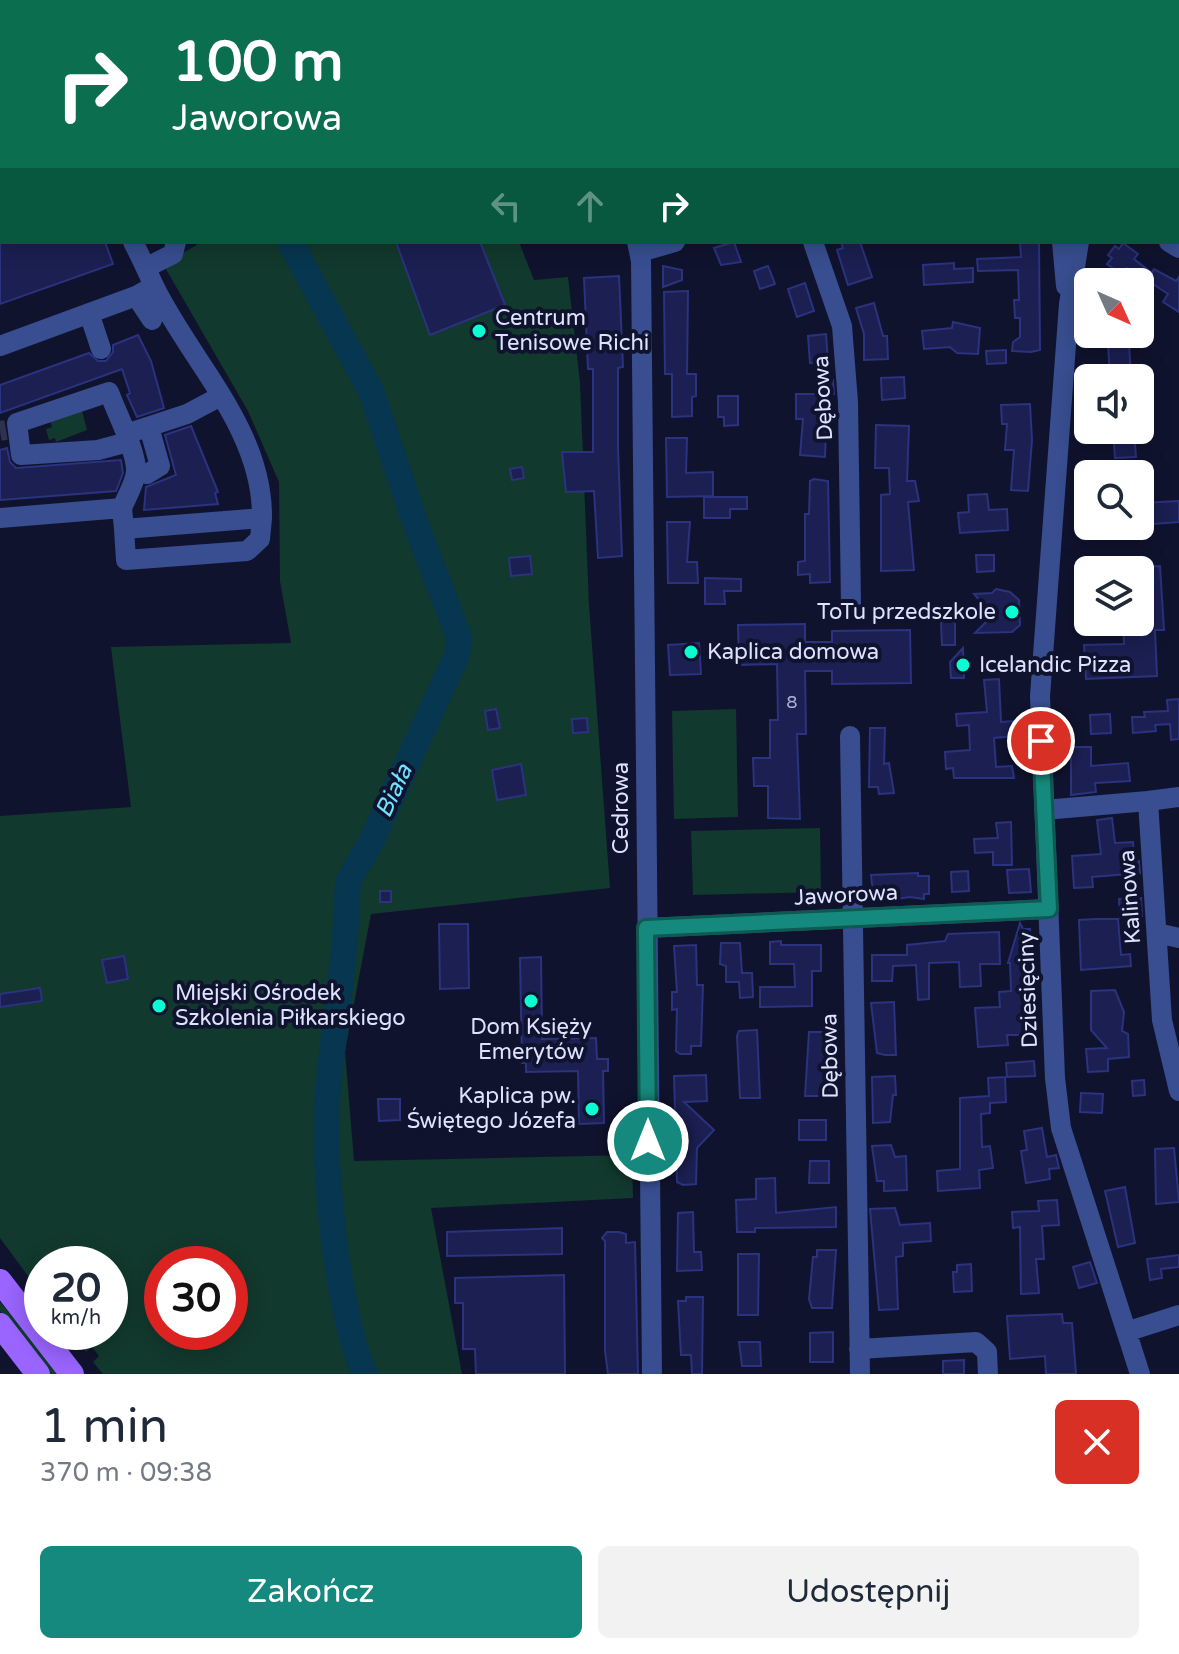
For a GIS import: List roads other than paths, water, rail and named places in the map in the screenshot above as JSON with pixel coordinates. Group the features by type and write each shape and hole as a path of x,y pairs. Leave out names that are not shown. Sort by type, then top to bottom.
{"main road":[{"path":"0,1281 72,1374"},
{"path":"0,1325 38,1374"}],"street":[{"path":"134,244 146,283 152,320"},
{"path":"0,346 89,313 146,283 173,254 176,244"},
{"path":"639,247 661,244"},
{"name":"Dębowa","path":"814,244 842,326 848,402 851,604"},
{"name":"Dziesięciny","path":"1062,244 1069,304"},
{"name":"Dziesięciny","path":"1079,244 1069,304 1040,696 1059,1115 1140,1374"},
{"name":"Cedrowa","path":"639,247 652,1374"},
{"path":"146,283 221,396 241,433 255,470 262,518 260,539 247,551 126,560 123,519 136,471 127,438 109,392 17,423 12,429 21,455 98,450 127,438 149,427 187,414 221,396"},
{"path":"89,313 101,349"},
{"path":"136,471 147,474 160,466 149,427"},
{"path":"0,518 262,518"},
{"name":"Dębowa","path":"850,736 860,1374"},
{"path":"1044,810 1179,797"},
{"name":"Kalinowa","path":"1148,801 1157,933 1179,1091"},
{"name":"Jaworowa","path":"646,928 1049,909"},
{"path":"1157,933 1179,938"},
{"path":"1129,1331 1179,1315"},
{"path":"859,1349 976,1342 987,1352 988,1374"}],"waterway":[{"name":"Biała","path":"291,244 371,391 416,525 459,637 457,655 371,842 349,880 347,894 328,1090 327,1154 339,1276 355,1348 365,1374"}],"tunnel":[{"path":"0,431 6,430"}],"place":[{"name":"Centrum Tenisowe Richi","path":"479,331"},
{"name":"ToTu przedszkole","path":"1012,612"},
{"name":"Kaplica domowa","path":"691,652"},
{"name":"Icelandic Pizza","path":"963,665"},
{"name":"Dom Księży Emerytów","path":"531,1001"},
{"name":"Miejski Ośrodek Szkolenia Piłkarskiego","path":"159,1006"},
{"name":"Kaplica pw. Świętego Józefa","path":"592,1109"}]}
